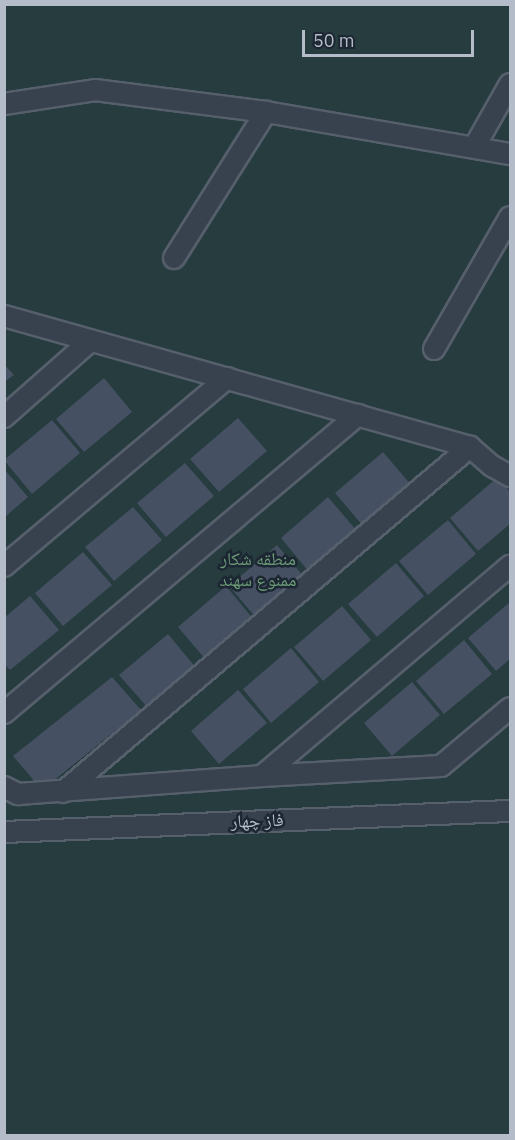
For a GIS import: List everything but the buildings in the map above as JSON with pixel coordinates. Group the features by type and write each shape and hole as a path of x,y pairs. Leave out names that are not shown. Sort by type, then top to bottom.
{"street":[{"path":"475,146 510,84"},
{"path":"4,104 95,90 266,112 475,146 510,154"},
{"path":"174,258 266,112"},
{"path":"434,349 510,217"},
{"path":"4,316 89,342 227,378 470,447 492,466 510,476"},
{"path":"4,417 89,342"},
{"path":"4,566 227,378"},
{"path":"4,712 358,415"},
{"path":"63,792 470,447"},
{"path":"262,776 510,566"},
{"path":"4,787 18,794 63,792 262,776 441,766 510,708"},
{"name":"فاز چهار","path":"4,832 510,811"}],"green space":[{"name":"منطقه شکار ممنوع سهند","path":"5,5 510,5 510,1135 5,1136"}]}
